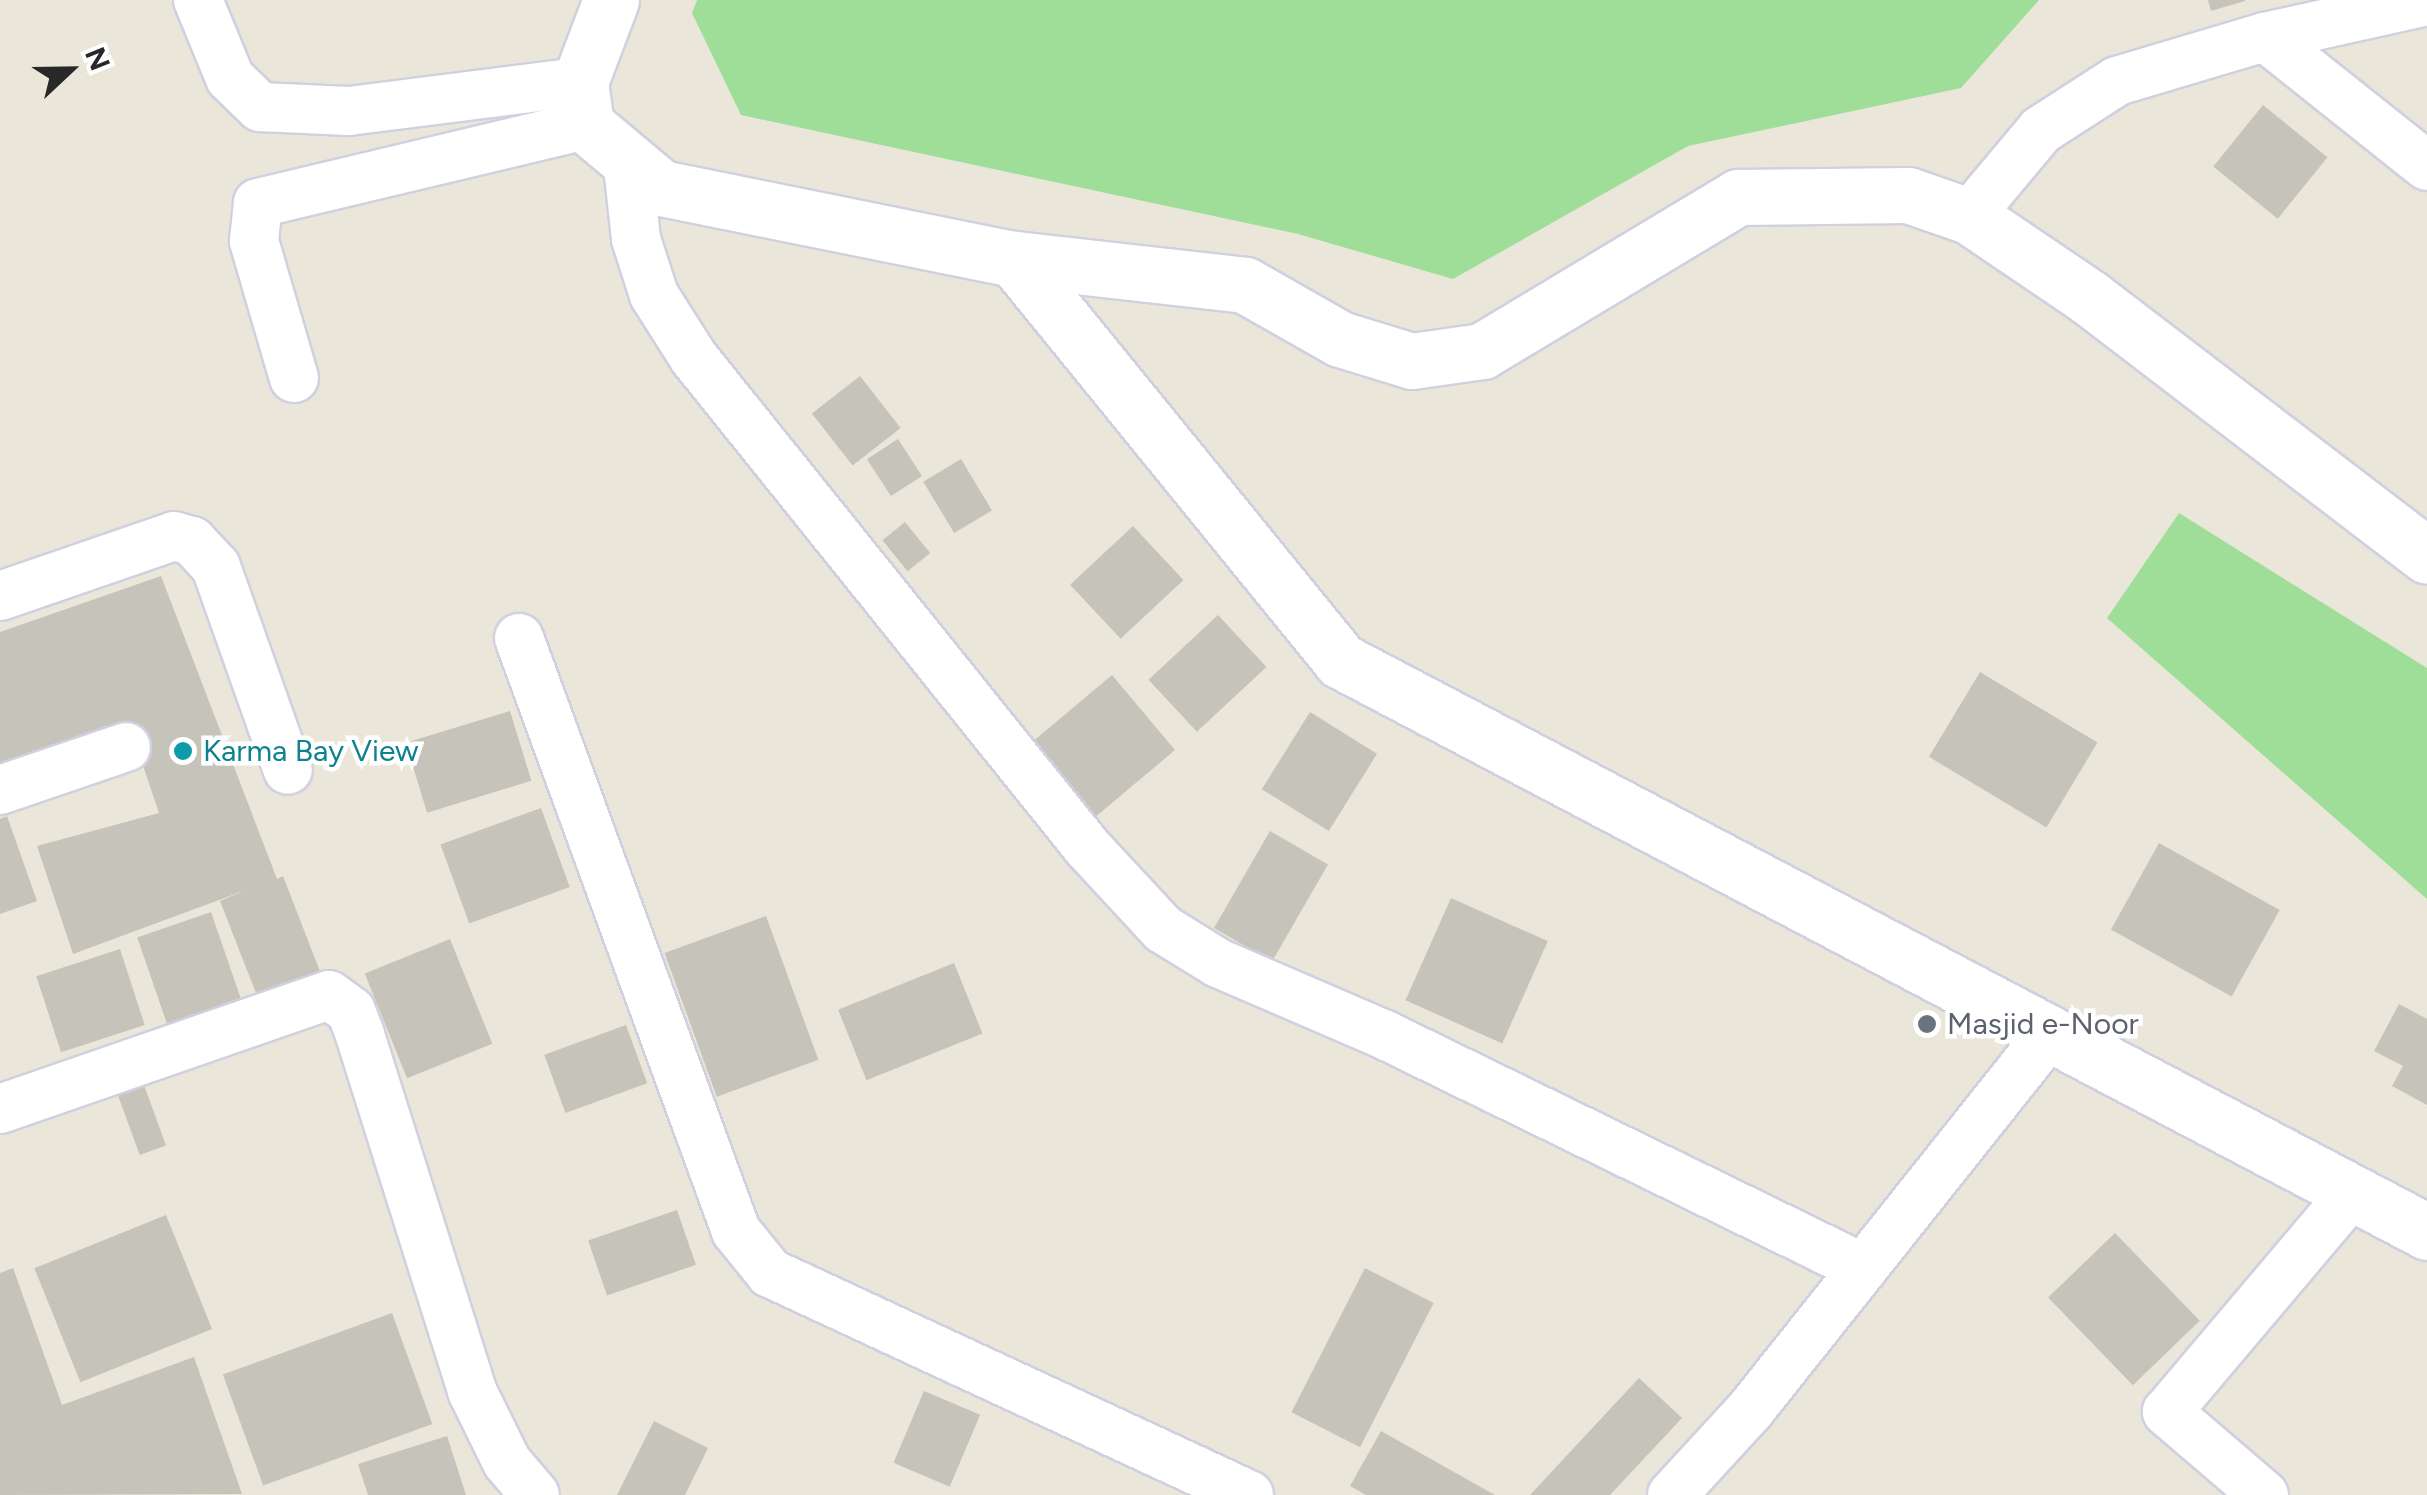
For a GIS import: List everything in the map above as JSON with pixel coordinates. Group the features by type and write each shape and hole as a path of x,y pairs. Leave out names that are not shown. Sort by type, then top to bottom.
{"street":[{"path":"198,0 230,78 260,107 349,112 583,103"},
{"path":"583,103 611,0"},
{"path":"1970,216 2041,130 2117,81 2265,37 2427,1"},
{"path":"2265,37 2427,166"},
{"path":"583,103 628,166 661,188 1014,259 1245,285 1340,339 1412,361 1482,351 1738,197 1908,195 1970,216 2090,298 2427,556"},
{"path":"294,378 254,241 258,203 583,103"},
{"path":"628,166 636,238 654,296 694,358 1087,848 1162,930 1218,963 1420,1052 1864,1268"},
{"path":"1014,259 1341,660 2427,1232"},
{"path":"0,596 174,536 192,541 216,567 288,770"},
{"path":"520,638 736,1231 770,1274 1249,1495"},
{"path":"0,790 126,746"},
{"path":"0,1110 329,994 352,1011 472,1391 507,1462 535,1495"},
{"path":"1672,1495 1751,1410 2051,1032"},
{"path":"2264,1495 2167,1412 2354,1191"}],"green space":[{"path":"697,0 2039,0 1961,88 1688,146 1453,279 1298,234 741,115 692,13"},
{"path":"2179,513 2427,668 2427,899 2107,618"}],"building":[{"path":"2208,0 2245,0 2245,1 2211,11"},
{"path":"2263,105 2328,157 2278,219 2213,166"},
{"path":"860,376 901,428 853,466 812,414"},
{"path":"898,439 922,476 891,496 867,459"},
{"path":"961,459 992,510 954,533 923,482"},
{"path":"905,522 930,553 908,571 882,540"},
{"path":"1133,526 1183,580 1121,639 1070,585"},
{"name":"Karma Bay View","path":"161,576 277,879 283,876 321,974 258,998 220,901 246,890 73,954 37,846 159,813 131,730 0,772 0,632"},
{"path":"1218,615 1266,667 1197,732 1149,680"},
{"path":"1980,672 2097,743 2046,827 1929,757"},
{"path":"1112,675 1175,750 1094,818 1031,743"},
{"path":"510,711 531,781 427,813 406,743"},
{"path":"1310,712 1377,754 1329,831 1262,789"},
{"path":"541,808 570,887 469,924 440,845"},
{"path":"7,816 37,901 0,914 0,819"},
{"path":"1270,831 1328,865 1272,961 1214,928"},
{"path":"2159,843 2280,910 2232,996 2111,930"},
{"path":"1451,898 1548,941 1502,1043 1405,1000"},
{"path":"211,912 243,1006 169,1031 137,937"},
{"path":"766,916 818,1060 717,1097 665,953"},
{"path":"450,939 492,1044 407,1078 365,973"},
{"path":"120,949 145,1025 61,1052 36,976"},
{"path":"954,963 982,1033 867,1080 838,1010"},
{"path":"2399,1004 2427,1019 2427,1105 2392,1086 2403,1066 2374,1051"},
{"path":"626,1025 647,1083 565,1113 544,1055"},
{"path":"140,1074 166,1145 140,1155 114,1084"},
{"path":"677,1210 696,1265 607,1295 588,1241"},
{"path":"166,1215 212,1329 80,1382 34,1268"},
{"path":"2115,1233 2200,1321 2133,1385 2048,1298"},
{"path":"13,1268 62,1405 194,1357 242,1494 0,1495 0,1273"},
{"path":"1365,1268 1434,1303 1360,1447 1291,1412"},
{"path":"392,1313 432,1424 263,1485 223,1375"},
{"path":"1639,1378 1682,1418 1610,1495 1530,1495"},
{"path":"924,1391 980,1415 950,1487 894,1463"},
{"path":"654,1421 708,1448 685,1495 617,1495"},
{"path":"1381,1431 1495,1495 1366,1495 1350,1486"},
{"path":"447,1436 466,1495 368,1495 358,1464"}],"place":[{"name":"Karma Bay View","path":"183,751"},
{"name":"Masjid e-Noor","path":"1927,1024"}]}
